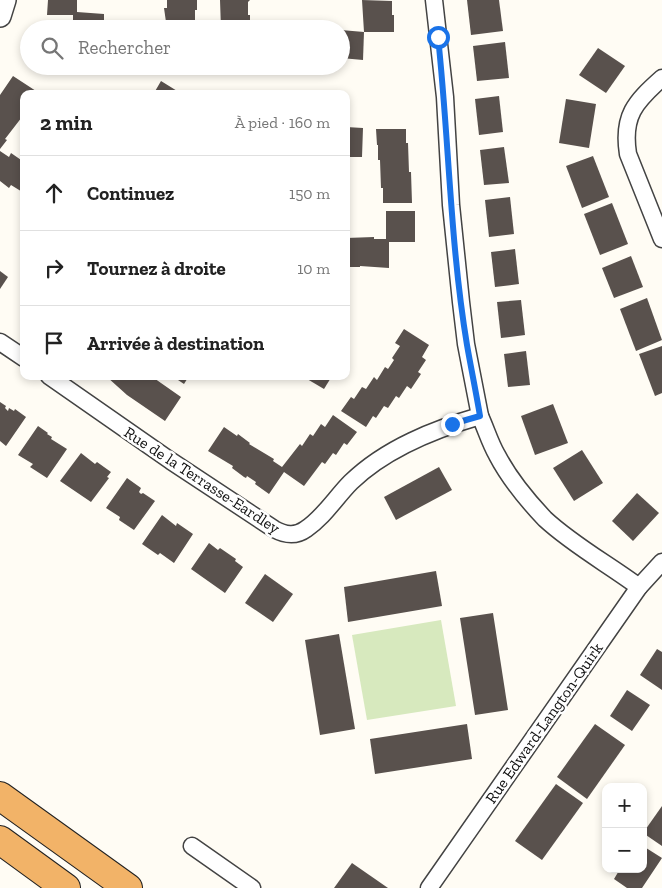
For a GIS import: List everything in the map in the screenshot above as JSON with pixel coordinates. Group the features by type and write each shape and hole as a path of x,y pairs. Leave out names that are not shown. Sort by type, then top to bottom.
{"highway":[{"path":"0,796 128,888"},
{"path":"0,840 66,888"}],"street":[{"path":"0,16 6,0"},
{"path":"434,0 445,97 451,205 461,302 466,344 480,416 496,453 508,473 544,518 638,587"},
{"path":"662,78 640,98 631,111 627,124 626,140 628,154 662,240"},
{"path":"0,342 20,355"},
{"name":"Rue de la Terrasse-Eardley","path":"55,380 266,524 283,534 293,535 305,530 351,482 384,456 425,435 452,424 480,416"},
{"name":"Rue Edward-Langton-Quirk","path":"429,888 638,587 662,562"},
{"path":"192,846 252,888"}],"green space":[{"path":"441,620 456,706 367,720 352,635"}],"building":[{"path":"48,0 77,0 77,12 104,14 104,20 73,20 73,15 47,15"},
{"path":"167,0 197,0 195,20 166,20 164,8 167,8"},
{"path":"220,0 250,0 248,2 248,15 250,15 250,20 221,20"},
{"path":"362,0 392,1 394,32 364,32"},
{"path":"467,0 499,0 503,31 471,35"},
{"path":"350,31 364,32 363,60 350,59"},
{"path":"505,42 509,78 477,81 473,46"},
{"path":"598,48 625,66 606,93 579,75"},
{"path":"13,76 34,90 20,90 20,120 0,149 0,95"},
{"path":"161,81 176,90 156,90"},
{"path":"499,96 503,132 479,135 475,99"},
{"path":"566,99 596,104 589,148 559,143"},
{"path":"350,127 363,128 362,157 350,157"},
{"path":"376,129 406,129 409,172 411,172 412,203 383,203"},
{"path":"504,147 509,183 484,185 480,150"},
{"path":"0,151 9,157 11,153 20,159 20,191 11,185 9,188 0,181"},
{"path":"593,156 609,197 582,208 566,166"},
{"path":"510,197 514,234 489,237 485,200"},
{"path":"612,203 628,244 600,255 584,214"},
{"path":"386,211 415,211 415,242 389,242 389,268 350,267 350,238 374,237 374,239 386,239"},
{"path":"515,249 519,284 495,287 491,252"},
{"path":"631,256 643,287 614,298 602,268"},
{"path":"0,271 8,277 0,289"},
{"path":"647,298 662,340 636,351 620,309"},
{"path":"521,300 525,335 501,338 497,302"},
{"path":"404,329 429,345 422,357 426,360 418,372 421,374 411,389 407,386 399,398 396,396 388,408 384,406 376,418 373,416 366,427 341,411 351,397 354,399 362,387 366,389 374,377 377,380 385,367 388,369 394,360 392,358 400,346 395,343"},
{"path":"662,346 662,393 655,396 639,354"},
{"path":"526,351 530,385 508,387 504,354"},
{"path":"110,380 157,380 181,397 165,421 127,395"},
{"path":"178,380 186,380 184,384"},
{"path":"309,380 330,380 324,389"},
{"path":"0,402 6,406 5,408 8,411 9,408 14,411 15,409 26,417 6,446 0,441"},
{"path":"553,404 568,443 535,455 521,416"},
{"path":"333,415 357,432 347,445 344,443 336,455 333,453 325,464 322,462 304,486 284,472 269,494 255,484 256,482 247,476 246,478 244,477 232,468 233,466 208,451 224,427 237,436 238,434 249,444 274,459 273,461 282,467 300,444 302,446 310,434 313,436 321,424 325,427"},
{"path":"38,426 52,437 51,439 67,449 47,478 30,467 33,464 18,455"},
{"path":"582,450 603,483 574,501 553,468"},
{"path":"81,453 95,464 97,462 111,472 107,477 109,478 91,502 60,481"},
{"path":"439,467 452,490 396,520 384,497"},
{"path":"127,478 141,488 139,492 141,494 143,493 155,501 134,530 119,520 120,517 106,508"},
{"path":"637,493 659,513 633,541 612,521"},
{"path":"162,515 176,526 177,523 193,534 174,563 142,544"},
{"path":"209,543 236,559 235,561 243,567 225,593 191,569"},
{"path":"436,571 442,606 348,622 344,587"},
{"path":"265,574 293,594 273,622 245,603"},
{"path":"493,613 508,710 475,715 460,618"},
{"path":"339,634 355,729 320,735 305,640"},
{"path":"657,649 662,652 662,690 640,675"},
{"path":"627,690 650,705 632,731 610,716"},
{"path":"467,724 472,759 375,774 370,739"},
{"path":"595,724 625,745 587,799 557,777"},
{"path":"556,784 583,803 542,860 515,841"},
{"path":"662,806 662,846 647,836 647,827"},
{"path":"647,849 662,858 642,888 627,888 614,879 618,873 647,873"},
{"path":"352,863 388,888 334,888"}],"route":[{"path":"438,37 445,97 451,205 461,302 466,344 480,416 452,424"}]}
